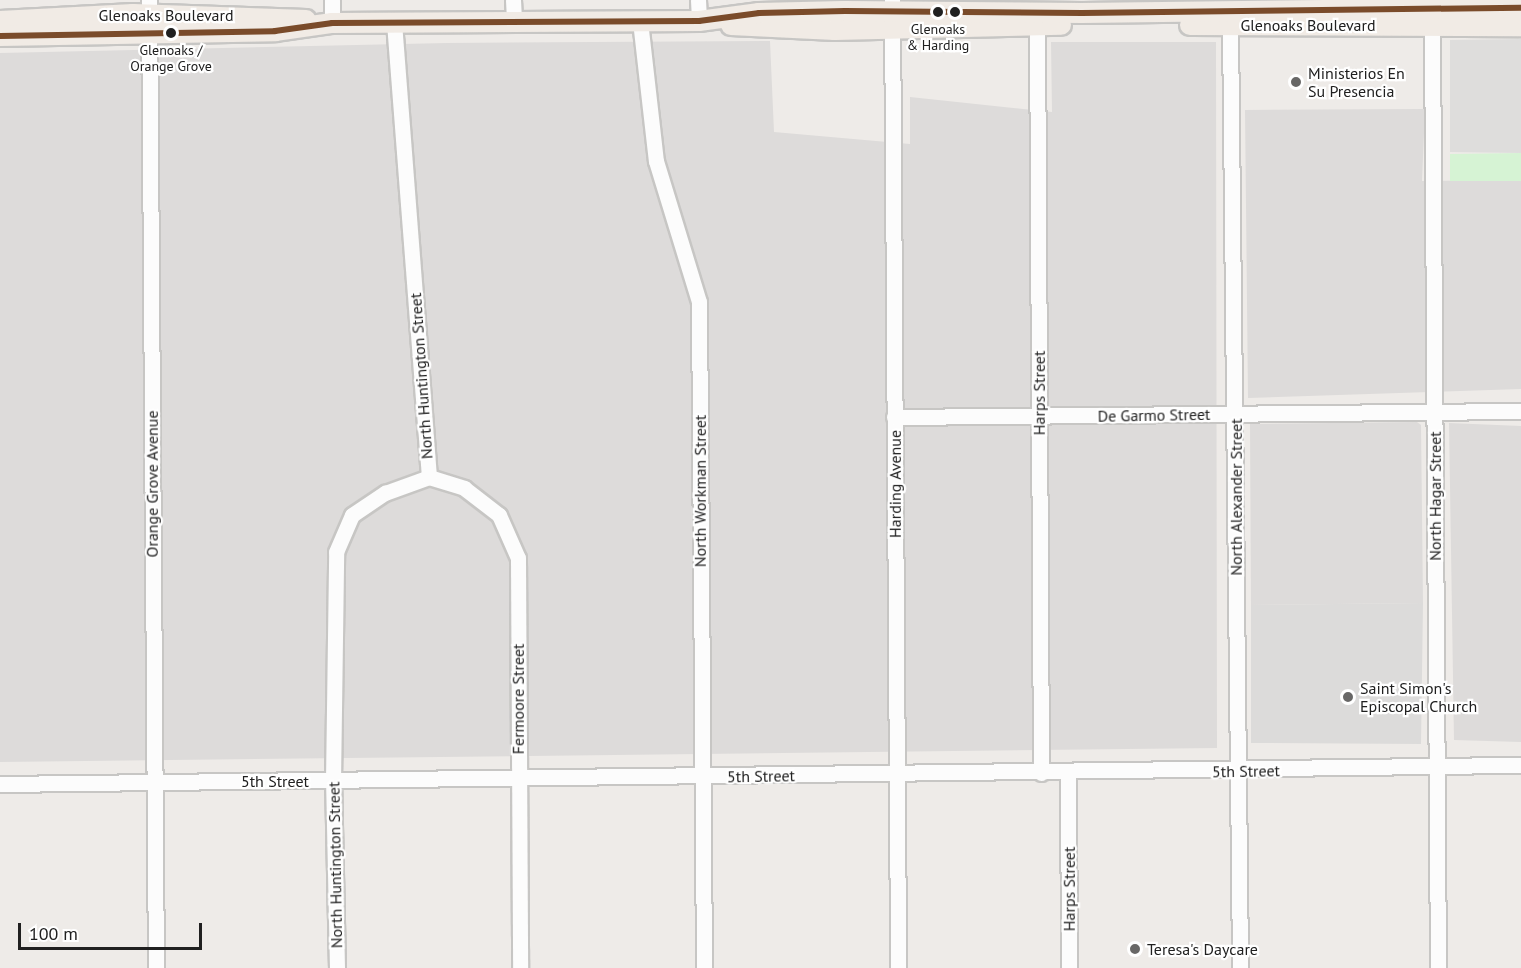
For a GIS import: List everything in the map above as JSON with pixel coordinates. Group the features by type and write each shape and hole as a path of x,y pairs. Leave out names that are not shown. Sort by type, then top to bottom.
{"main road":[{"name":"Glenoaks Boulevard","path":"0,21 149,16 275,31 332,23 699,21 759,13 892,13 1037,19 1230,12 1521,8"},
{"name":"Glenoaks Boulevard","path":"1432,11 1521,26"},
{"name":"Glenoaks Boulevard","path":"0,36 149,16"}],"street":[{"path":"332,0 332,23"},
{"path":"513,0 514,22"},
{"path":"699,0 699,21"},
{"name":"North Hagar Street","path":"1432,11 1438,968"},
{"name":"North Alexander Street","path":"1230,12 1236,413 1240,968"},
{"name":"Harding Avenue","path":"892,13 898,968"},
{"name":"Orange Grove Avenue","path":"149,16 156,968"},
{"name":"Harps Street","path":"1037,19 1041,773"},
{"name":"North Workman Street","path":"640,21 656,161 699,302 704,968"},
{"name":"North Huntington Street","path":"337,968 333,781 336,552 352,515 385,493 429,477 394,22"},
{"name":"De Garmo Street","path":"894,417 1521,411"},
{"name":"Fermoore Street","path":"429,477 464,488 499,515 518,558 520,968"},
{"name":"5th Street","path":"0,784 154,780 333,781 1437,769 1521,765"},
{"name":"Harps Street","path":"1068,773 1069,968"}],"shaded area":[{"path":"1521,39 1521,153 1450,152 1450,40"},
{"path":"770,41 774,132 910,144 910,97 1052,112 1051,42 1216,42 1217,748 0,762 0,53 447,43"},
{"path":"1425,109 1422,181 1521,180 1521,389 1248,398 1245,110"},
{"path":"1417,422 1421,425 1423,603 1251,605 1250,424"},
{"path":"1449,423 1521,426 1521,742 1454,740"},
{"path":"1423,603 1421,744 1251,743 1251,605"}],"green space":[{"path":"1521,153 1521,181 1450,181 1450,154"}],"transit line":[{"path":"0,36 275,31 332,23 699,21 759,13 845,11 1082,13 1521,8"}],"place":[{"name":"Glenoaks & Harding","path":"938,12"},
{"name":"Glenoaks / Orange Grove","path":"171,33"},
{"name":"Ministerios En Su Presencia","path":"1296,82"},
{"name":"Saint Simon's Episcopal Church","path":"1348,697"},
{"name":"Teresa's Daycare","path":"1135,949"}]}
